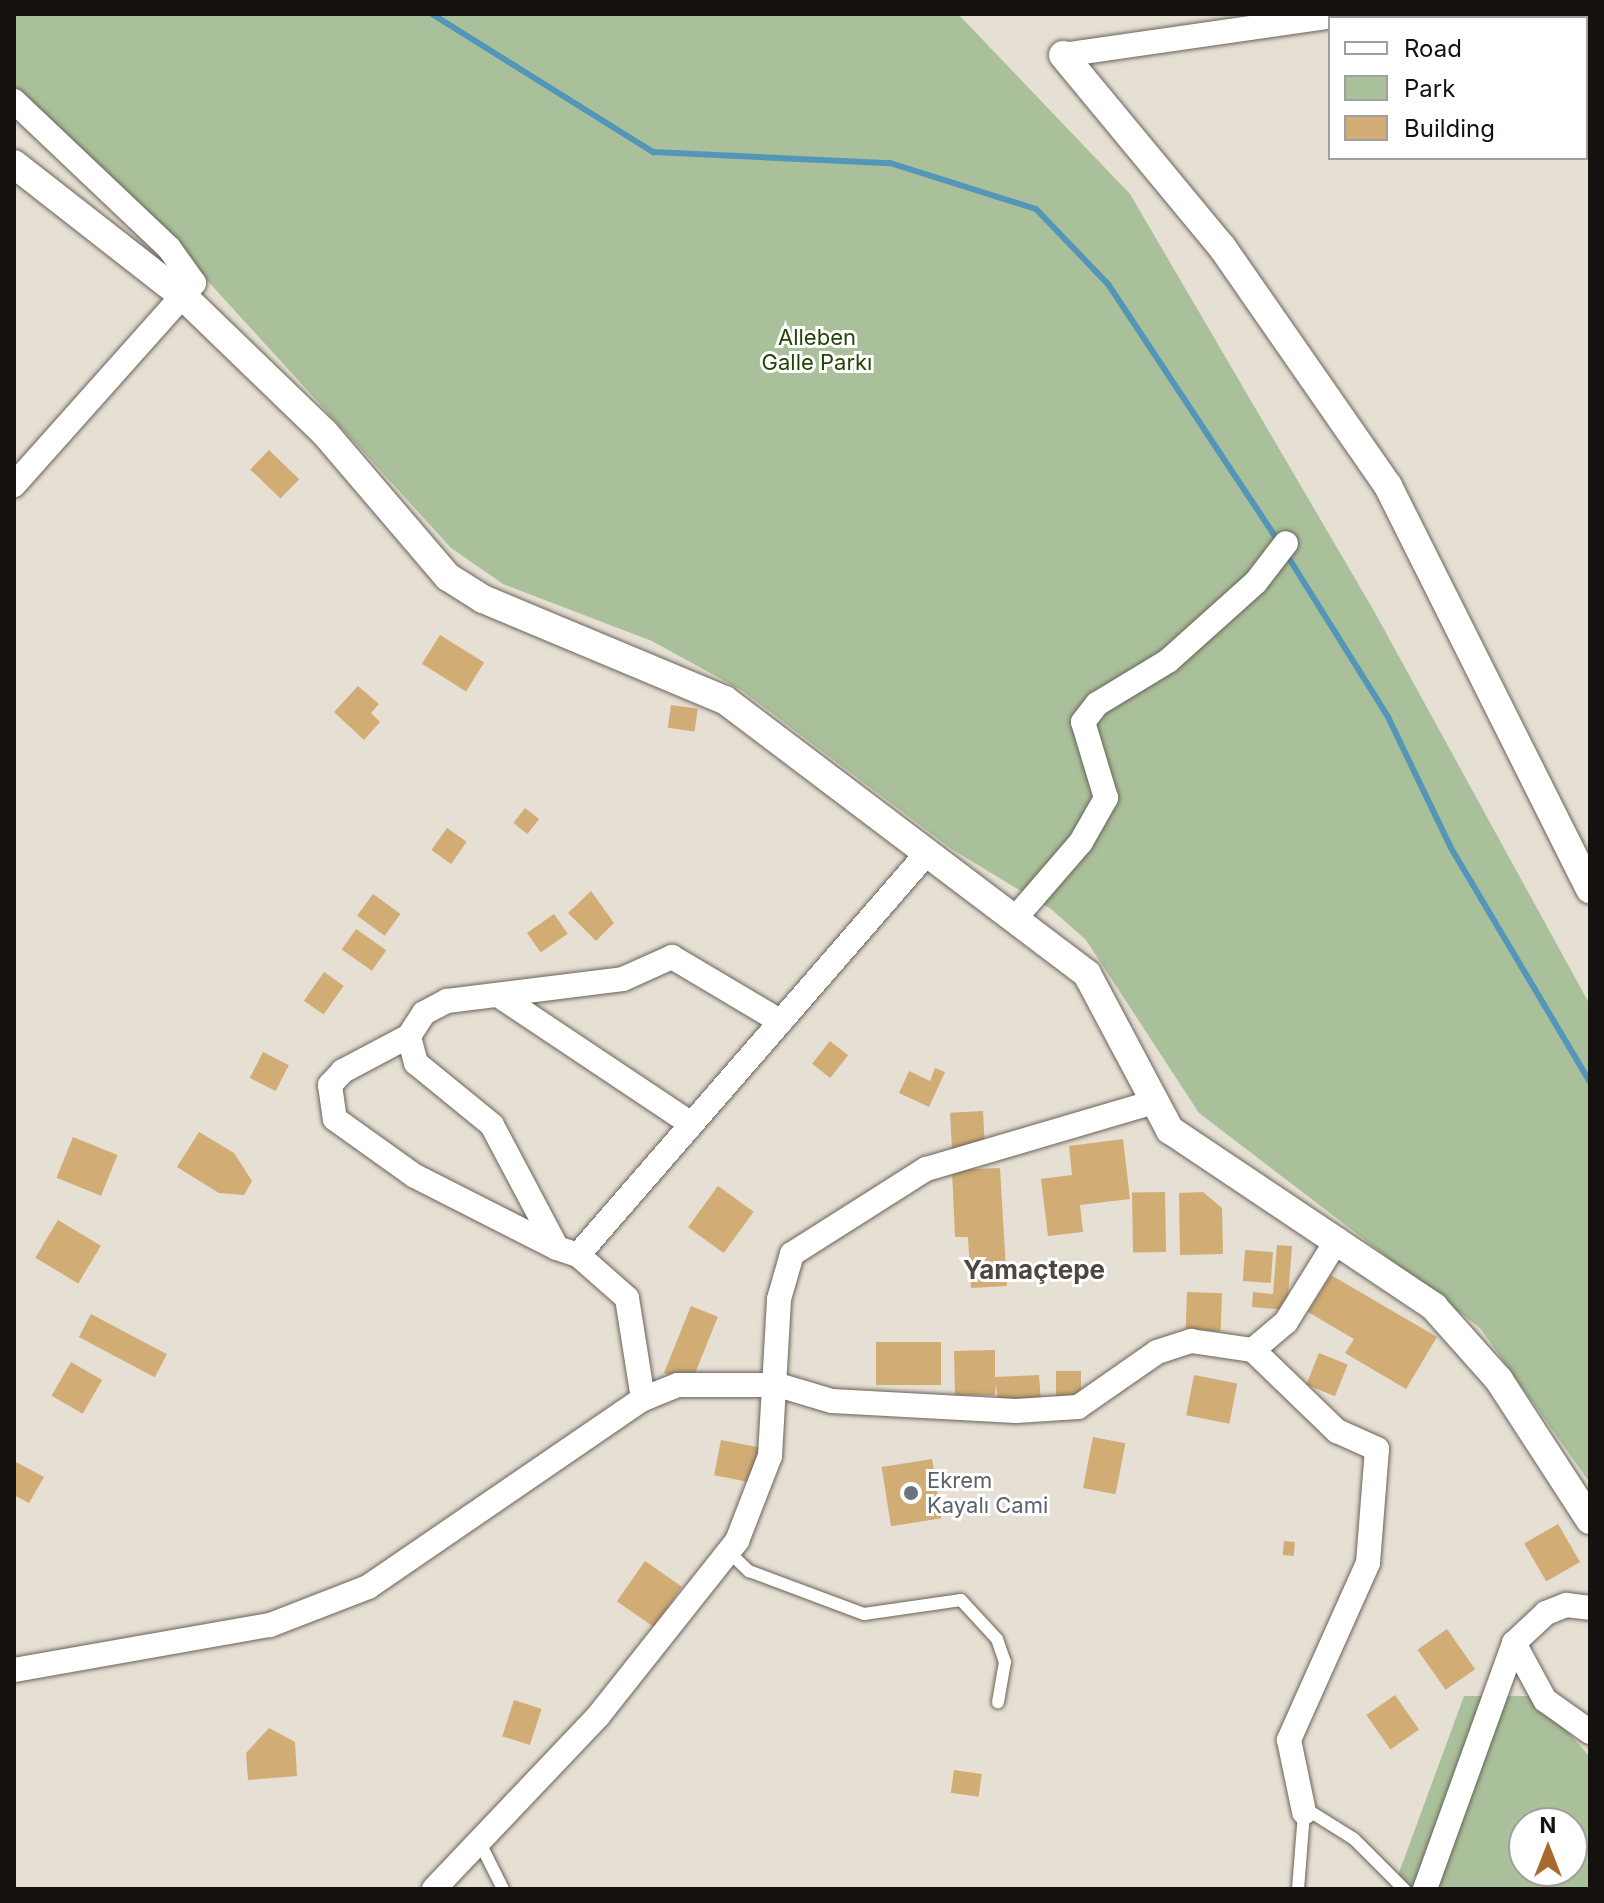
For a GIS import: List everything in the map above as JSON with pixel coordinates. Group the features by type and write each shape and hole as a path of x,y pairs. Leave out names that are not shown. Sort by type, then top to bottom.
{"street":[{"path":"1063,55 1328,17"},
{"path":"1063,55 1222,247 1388,486 1590,889"},
{"path":"14,101 169,248 194,283 14,485"},
{"path":"14,164 184,297 324,432 448,577 483,599 725,700 928,852 1018,915 1087,974 1154,1102 1188,1148 1337,1240 1434,1307 1471,1341 1590,1520"},
{"path":"1018,915 1081,842 1106,798 1101,762 1083,722 1097,704 1168,661 1270,564 1286,543"},
{"path":"567,1251 780,1021 928,852"},
{"path":"643,1399 627,1298 567,1251 415,1176 335,1119 330,1085 343,1071 409,1036 424,1013 447,1001 501,997 623,979 672,957 780,1021"},
{"path":"501,997 687,1121"},
{"path":"409,1036 416,1063 492,1125 567,1251"},
{"path":"434,1889 599,1715 729,1552 770,1456 778,1385 779,1299 792,1254 926,1169 1154,1102"},
{"path":"1253,1350 1286,1322 1337,1240"},
{"path":"14,1670 270,1625 368,1587 643,1399 677,1385 778,1385 832,1401 1078,1407 1157,1352 1191,1341 1253,1350 1337,1431 1377,1449 1368,1563 1289,1740 1303,1809"},
{"path":"1425,1889 1514,1643 1546,1613 1566,1605 1590,1608"},
{"path":"1514,1643 1545,1700 1590,1732"}],"lane":[{"path":"729,1552 749,1571 864,1614 961,1600 997,1639 1005,1662 998,1702"},
{"path":"1298,1889 1303,1809 1354,1839 1404,1889"},
{"path":"480,1843 503,1889"}],"green space":[{"name":"Alleben Galle Parkı","path":"14,14 958,14 1130,194 1374,611 1590,1005 1590,1483 1480,1328 1199,1113 1086,940 1051,909 953,850 741,690 652,641 503,584 451,548 154,222 14,86"},
{"path":"1464,1696 1536,1696 1590,1757 1590,1889 1393,1889"}],"building":[{"path":"269,450 299,479 280,499 250,469"},
{"path":"440,635 484,663 466,691 422,664"},
{"path":"358,686 379,704 371,713 380,722 364,740 334,712"},
{"path":"671,705 698,709 695,732 668,728"},
{"path":"525,808 539,819 527,834 513,823"},
{"path":"447,828 467,842 451,864 432,850"},
{"path":"591,891 614,923 596,941 568,913"},
{"path":"373,894 401,914 385,936 357,916"},
{"path":"554,914 568,934 541,953 527,933"},
{"path":"356,929 386,950 372,971 342,949"},
{"path":"324,972 344,986 324,1014 304,1001"},
{"path":"830,1041 848,1055 830,1078 812,1064"},
{"path":"263,1052 289,1065 276,1091 250,1078"},
{"path":"935,1068 945,1072 929,1107 899,1093 909,1071 930,1081"},
{"path":"983,1111 985,1151 952,1153 950,1113"},
{"path":"199,1132 234,1153 252,1181 244,1195 219,1193 177,1167"},
{"path":"73,1137 118,1155 101,1196 57,1178"},
{"path":"1123,1139 1130,1199 1080,1205 1083,1232 1048,1236 1041,1179 1072,1175 1069,1146"},
{"path":"1000,1168 1007,1286 971,1288 968,1237 955,1237 952,1170"},
{"path":"718,1186 754,1212 724,1253 688,1227"},
{"path":"1165,1192 1166,1252 1133,1253 1132,1193"},
{"path":"1203,1192 1222,1208 1223,1254 1180,1255 1179,1193"},
{"path":"58,1220 101,1246 78,1283 35,1258"},
{"path":"1277,1245 1292,1246 1287,1310 1252,1307 1253,1292 1273,1294"},
{"path":"1245,1250 1273,1252 1271,1283 1243,1281"},
{"path":"1331,1275 1437,1337 1406,1389 1345,1353 1354,1339 1308,1312"},
{"path":"1187,1292 1222,1293 1221,1331 1186,1330"},
{"path":"691,1306 718,1317 691,1384 664,1373"},
{"path":"91,1314 167,1354 155,1377 79,1337"},
{"path":"876,1342 941,1342 941,1385 876,1385"},
{"path":"995,1350 995,1377 1039,1375 1041,1401 998,1402 996,1384 995,1395 955,1395 954,1351"},
{"path":"1319,1353 1348,1365 1335,1396 1306,1385"},
{"path":"71,1362 102,1380 83,1414 52,1396"},
{"path":"1056,1371 1081,1371 1081,1398 1056,1398"},
{"path":"1194,1375 1237,1383 1229,1424 1186,1415"},
{"path":"1093,1437 1125,1443 1115,1494 1083,1488"},
{"path":"721,1440 762,1448 755,1483 714,1475"},
{"name":"Ekrem Kayalı Cami","path":"932,1459 941,1518 891,1526 882,1467"},
{"path":"14,1461 44,1477 29,1503 14,1495"},
{"path":"1558,1524 1580,1562 1546,1582 1524,1544"},
{"path":"1284,1541 1295,1542 1294,1556 1283,1555"},
{"path":"645,1561 682,1587 654,1627 617,1601"},
{"path":"1447,1629 1475,1669 1446,1690 1418,1650"},
{"path":"1395,1695 1419,1729 1390,1749 1366,1715"},
{"path":"514,1700 542,1709 530,1745 502,1736"},
{"path":"269,1728 295,1742 297,1776 248,1780 246,1753"},
{"path":"954,1770 982,1774 979,1797 951,1793"}],"waterway":[{"path":"432,14 653,152 890,163 1036,209 1108,284 1279,542"},
{"path":"1285,552 1388,717 1451,848 1590,1082"}],"place":[{"name":"Ekrem Kayalı Cami","path":"911,1493"}],"district":[{"name":"Yamaçtepe","path":"1034,1270"}]}
